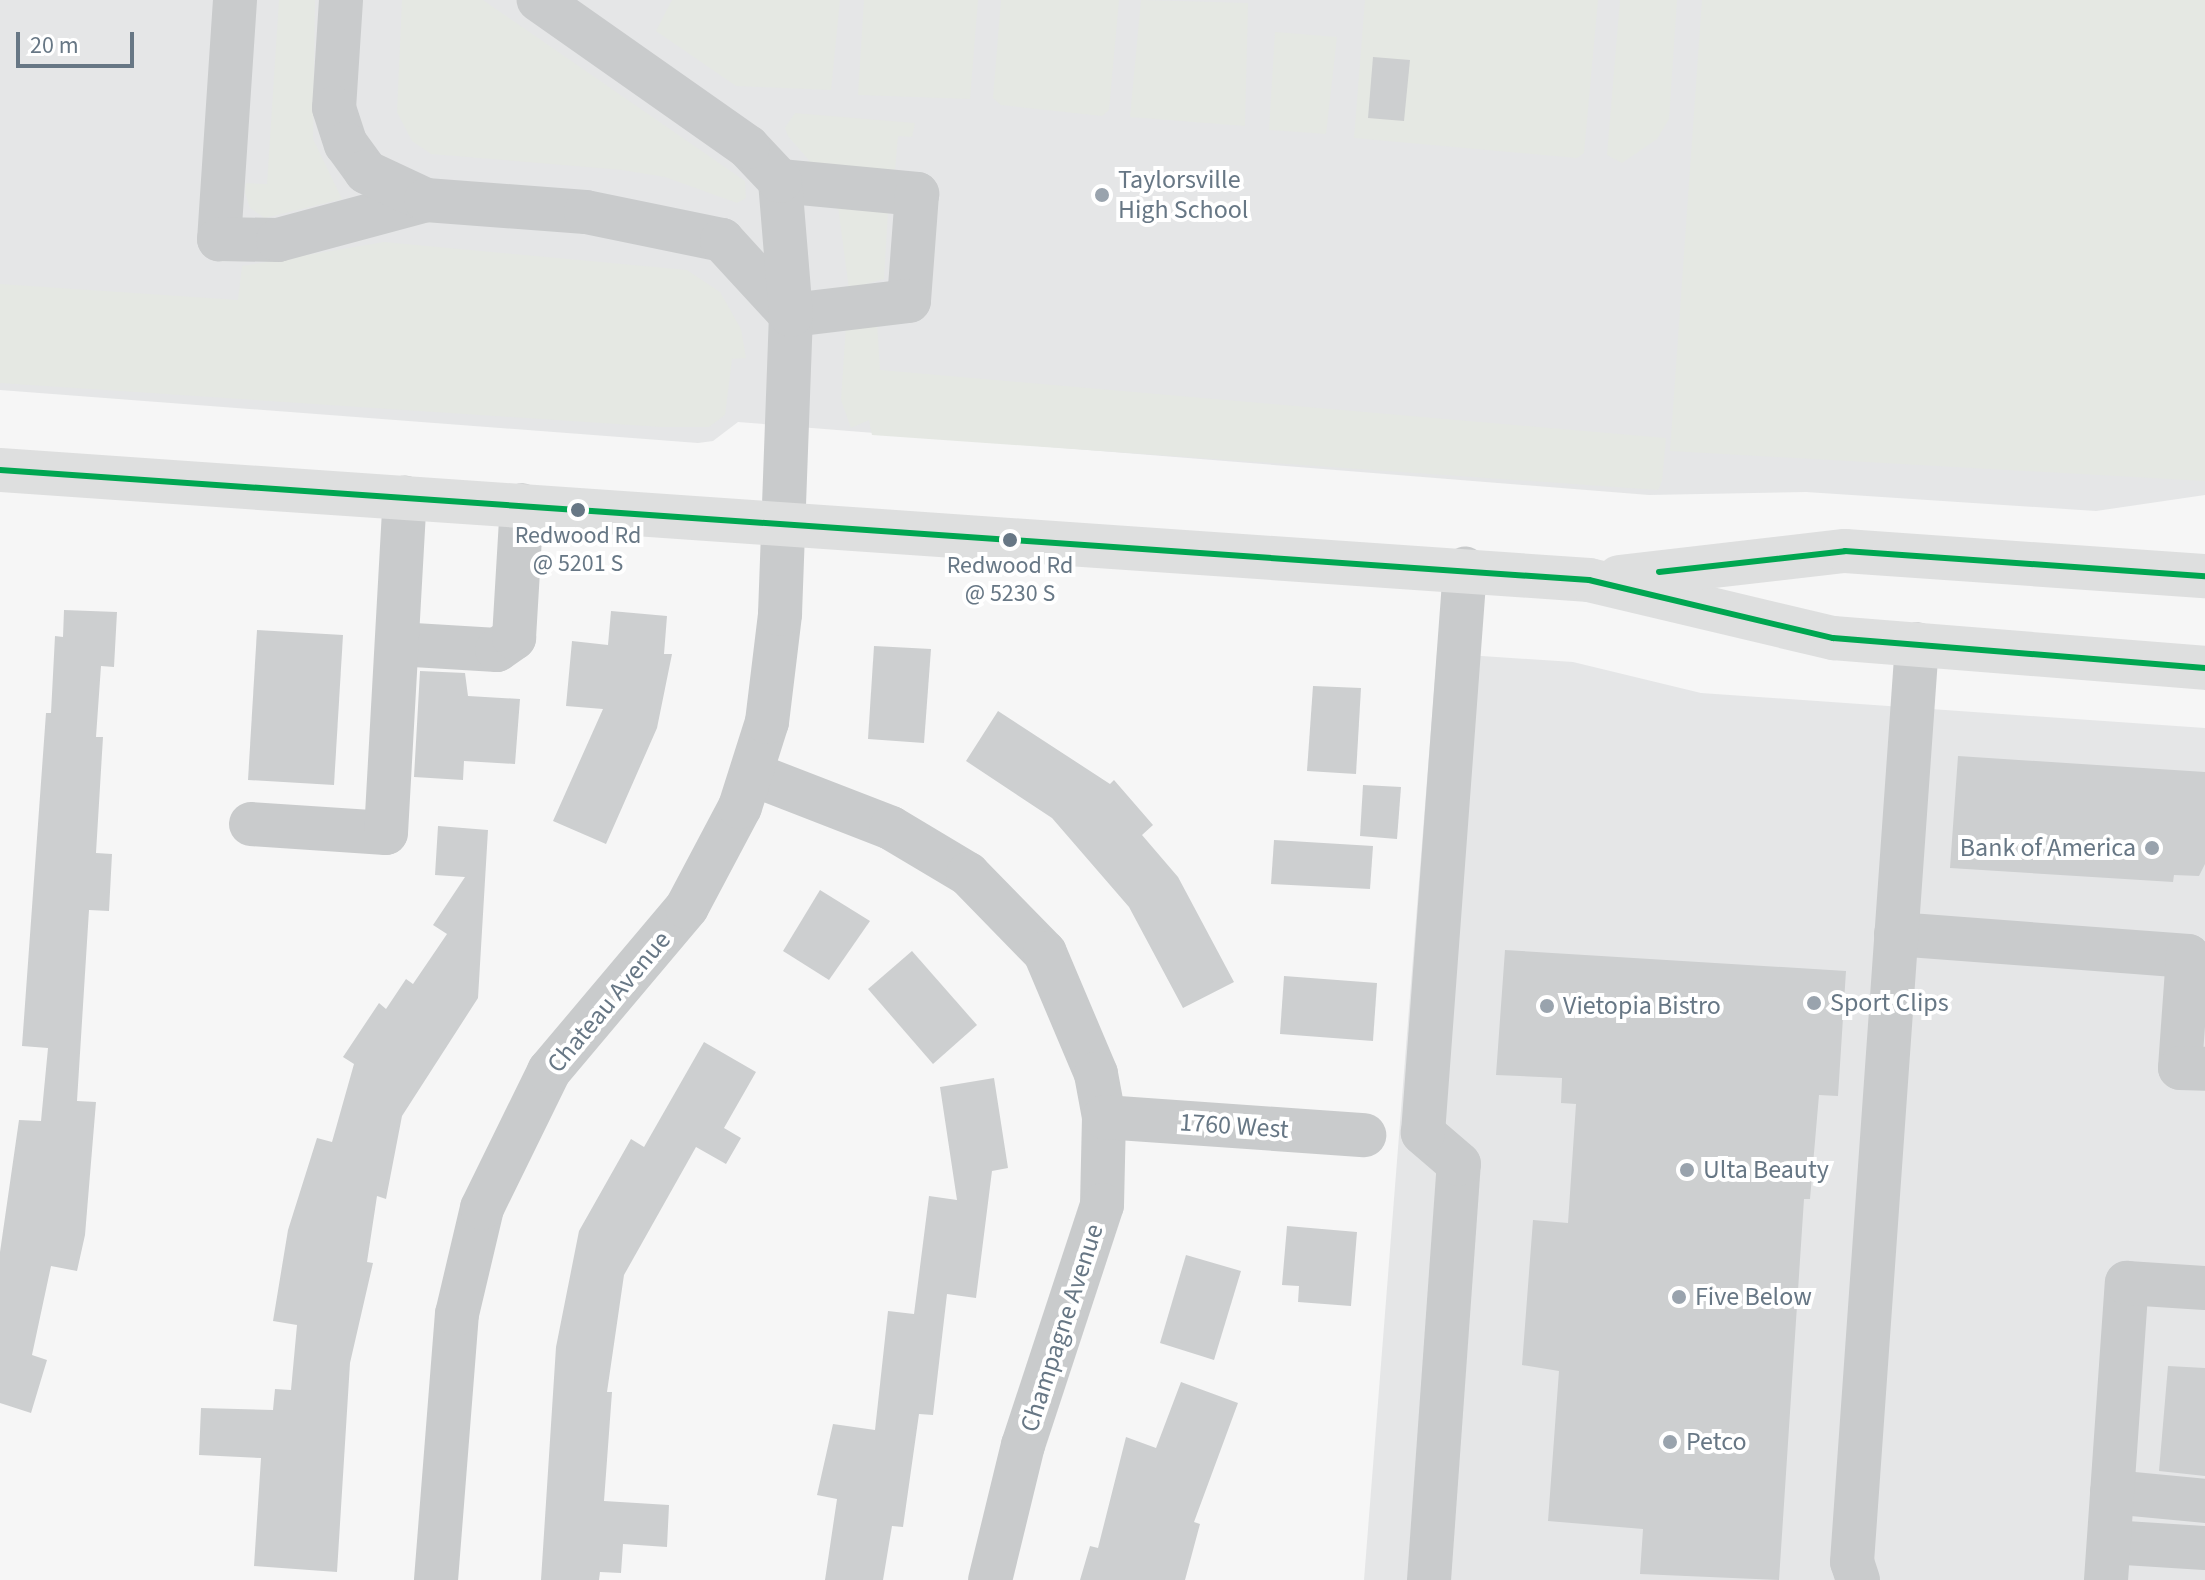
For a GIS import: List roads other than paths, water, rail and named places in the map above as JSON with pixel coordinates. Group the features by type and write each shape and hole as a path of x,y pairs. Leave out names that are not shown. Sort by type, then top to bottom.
{"main road":[{"path":"0,470 1465,569 1589,580 1833,638 2205,668"},
{"path":"1589,580 1845,551 2205,576"}],"street":[{"path":"235,0 219,239 278,240 426,200"},
{"path":"341,0 334,108 346,144 366,172 389,188 426,200 586,212 722,240 791,315 909,301 917,194 780,181 748,147 539,0"},
{"name":"Chateau Avenue","path":"436,1580 457,1314 482,1208 549,1071 687,907 752,774 776,667 786,523 791,315 780,181"},
{"path":"251,824 386,833 405,498"},
{"path":"397,644 497,650 514,638 522,505"},
{"path":"1429,1580 1459,1164 1423,1133 1465,569"},
{"path":"1858,1580 1852,1562 1917,644"},
{"name":"Champagne Avenue","path":"752,774 891,828 968,874 1009,911 1045,953 1076,1020 1104,1117 1102,1205 1092,1247 1023,1445 990,1580"},
{"path":"1896,934 2188,956 2180,1068 2205,1069"},
{"name":"1760 West","path":"1104,1117 1364,1135"},
{"path":"2205,1288 2127,1283 2107,1561 2205,1548"},
{"path":"2112,1492 2205,1501"}],"place":[{"name":"Taylorsville High School","path":"1102,195"},
{"name":"Redwood Rd @ 5201 S","path":"578,510"},
{"name":"Redwood Rd @ 5230 S","path":"1010,540"},
{"name":"Bank of America","path":"2152,848"},
{"name":"Sport Clips","path":"1814,1003"},
{"name":"Vietopia Bistro","path":"1547,1006"},
{"name":"Ulta Beauty","path":"1687,1170"},
{"name":"Five Below","path":"1679,1297"},
{"name":"Petco","path":"1670,1442"}]}
